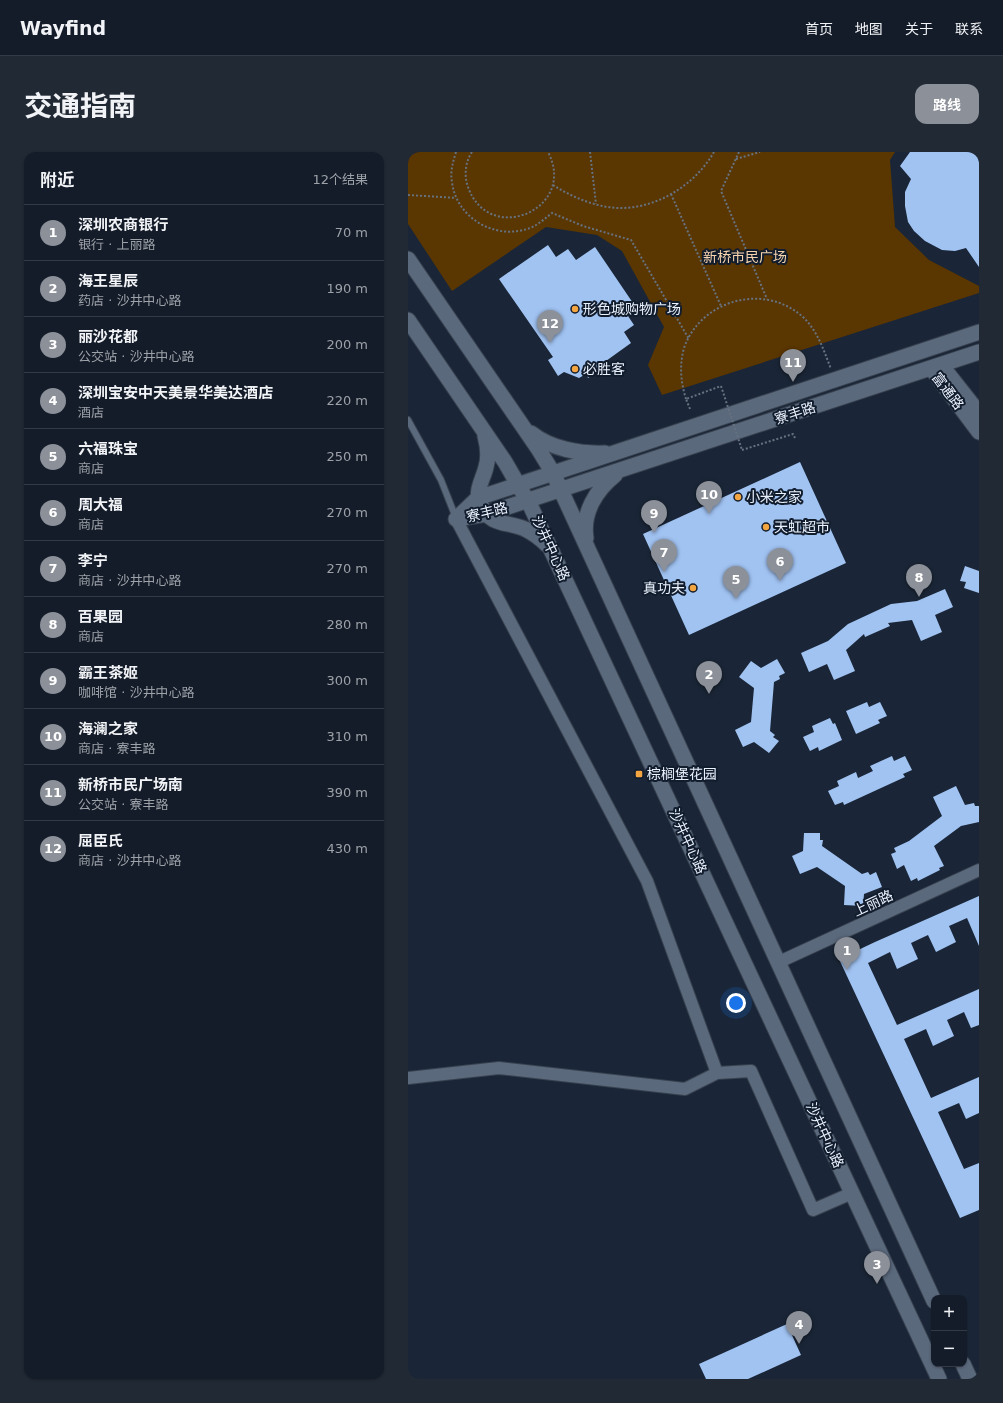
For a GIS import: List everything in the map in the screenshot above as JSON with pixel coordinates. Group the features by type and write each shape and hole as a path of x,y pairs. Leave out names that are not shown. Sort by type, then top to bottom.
{"street":[{"path":"408,259 524,427 553,473 588,545 931,1295"},
{"name":"沙井中心路","path":"408,320 483,430 528,500 939,1379"},
{"name":"寮丰路","path":"456,520 478,498 979,332"},
{"name":"寮丰路","path":"456,520 486,514 979,352"},
{"name":"富通路","path":"936,366 979,413"},
{"name":"富通路","path":"936,366 979,432"},
{"path":"524,427 537,438 560,447 590,452 618,452"},
{"path":"483,430 488,445 488,461 479,486 478,498 486,514 492,520 525,529 539,538 552,550"},
{"path":"588,545 585,525 587,515 595,496 607,482 627,468"},
{"path":"456,520 647,881 717,1073"},
{"name":"上丽路","path":"779,962 979,870"},
{"path":"408,1078 500,1068 685,1089 717,1073 751,1071 813,1210 852,1193"},
{"path":"964,1367 970,1379"}],"lane":[{"path":"408,420 441,480 456,520"}],"path":[{"path":"456,152 452,166 452,182 456,198 465,212 477,223 492,230 508,232 524,230 539,224 552,213 583,226 631,240 689,339"},
{"path":"472,152 466,169 466,182 478,205 489,213 501,217 515,218 527,214 538,207 547,197 552,185 554,172 552,159 548,152"},
{"path":"590,152 596,204"},
{"path":"552,185 574,197 596,204 618,208 631,207 655,201 671,194 698,174 714,152"},
{"path":"739,152 721,191 767,299"},
{"path":"736,159 760,152"},
{"path":"671,194 721,306"},
{"path":"408,195 456,198"},
{"path":"690,409 681,379 684,348 700,322 708,314 721,306 736,300 767,299 787,306 796,312 817,334 836,380"},
{"path":"686,399 721,386 742,450 793,434 794,438"}],"green space":[{"name":"新桥市民广场","path":"408,152 895,152 890,160 895,227 929,260 979,286 979,293 662,395 648,365 664,327 622,251 597,235 546,227 452,291 408,224"}],"building":[{"path":"910,152 979,152 979,267 966,248 955,251 942,250 925,241 914,231 908,222 905,206 905,192 911,179 900,166"},
{"name":"形色城购物广场","path":"548,245 556,257 568,249 576,260 595,247 635,306 626,313 634,325 624,332 631,343 599,366 601,369 588,378 586,374 579,378 564,372 558,376 548,360 553,357 499,279"},
{"path":"800,462 846,563 689,635 643,534"},
{"path":"965,566 979,571 979,593 964,588 966,582 960,581"},
{"path":"945,589 953,607 935,615 942,632 921,641 912,620 888,623 890,626 865,637 864,634 846,650 855,671 834,680 827,664 809,672 801,653 828,641 848,624 891,604 917,601"},
{"path":"777,659 785,673 779,676 780,679 774,682 770,731 775,735 773,737 779,741 769,753 754,742 743,747 735,730 751,722 754,688 739,677 751,661 761,668"},
{"path":"867,702 869,707 880,702 887,716 878,720 880,723 856,734 846,711"},
{"path":"830,718 833,724 835,723 842,740 819,751 818,747 810,751 803,737 814,732 812,726"},
{"path":"892,756 894,761 905,756 912,770 903,774 905,777 844,805 843,802 835,805 828,791 839,786 837,781 856,772 858,778 873,771 870,766"},
{"path":"956,786 965,805 974,803 975,806 979,806 979,822 961,826 934,846 944,866 939,868 940,870 918,881 917,878 911,881 904,865 897,869 891,854 896,852 894,848 909,841 942,816 933,797"},
{"path":"804,833 820,833 820,840 823,840 822,846 862,874 868,872 870,875 876,872 882,887 864,894 863,906 844,905 845,886 817,867 800,874 792,856 803,851"},
{"path":"979,896 979,946 967,918 949,926 956,942 936,952 928,935 911,943 918,959 897,969 890,952 868,963 897,1025 979,989 979,1025 971,1028 964,1012 947,1020 954,1036 933,1046 926,1029 904,1039 931,1098 979,1077 979,1113 966,1119 959,1103 938,1112 964,1169 979,1163 979,1210 960,1218 839,959"},
{"path":"787,1324 801,1355 748,1379 706,1379 699,1364"}],"place":[{"name":"形色城购物广场","path":"575,309"},
{"name":"屈臣氏","path":"550,343"},
{"name":"必胜客","path":"575,369"},
{"name":"新桥市民广场南","path":"793,382"},
{"name":"小米之家","path":"738,497"},
{"name":"海澜之家","path":"709,514"},
{"name":"天虹超市","path":"766,527"},
{"name":"霸王茶姬","path":"654,533"},
{"name":"李宁","path":"664,572"},
{"name":"周大福","path":"780,581"},
{"name":"真功夫","path":"693,588"},
{"name":"百果园","path":"919,597"},
{"name":"六福珠宝","path":"736,599"},
{"name":"海王星辰","path":"709,694"},
{"name":"棕榈堡花园","path":"639,774"},
{"name":"深圳农商银行","path":"847,970"},
{"name":"丽沙花都","path":"877,1284"},
{"name":"深圳宝安中天美景华美达酒店","path":"799,1344"}]}
